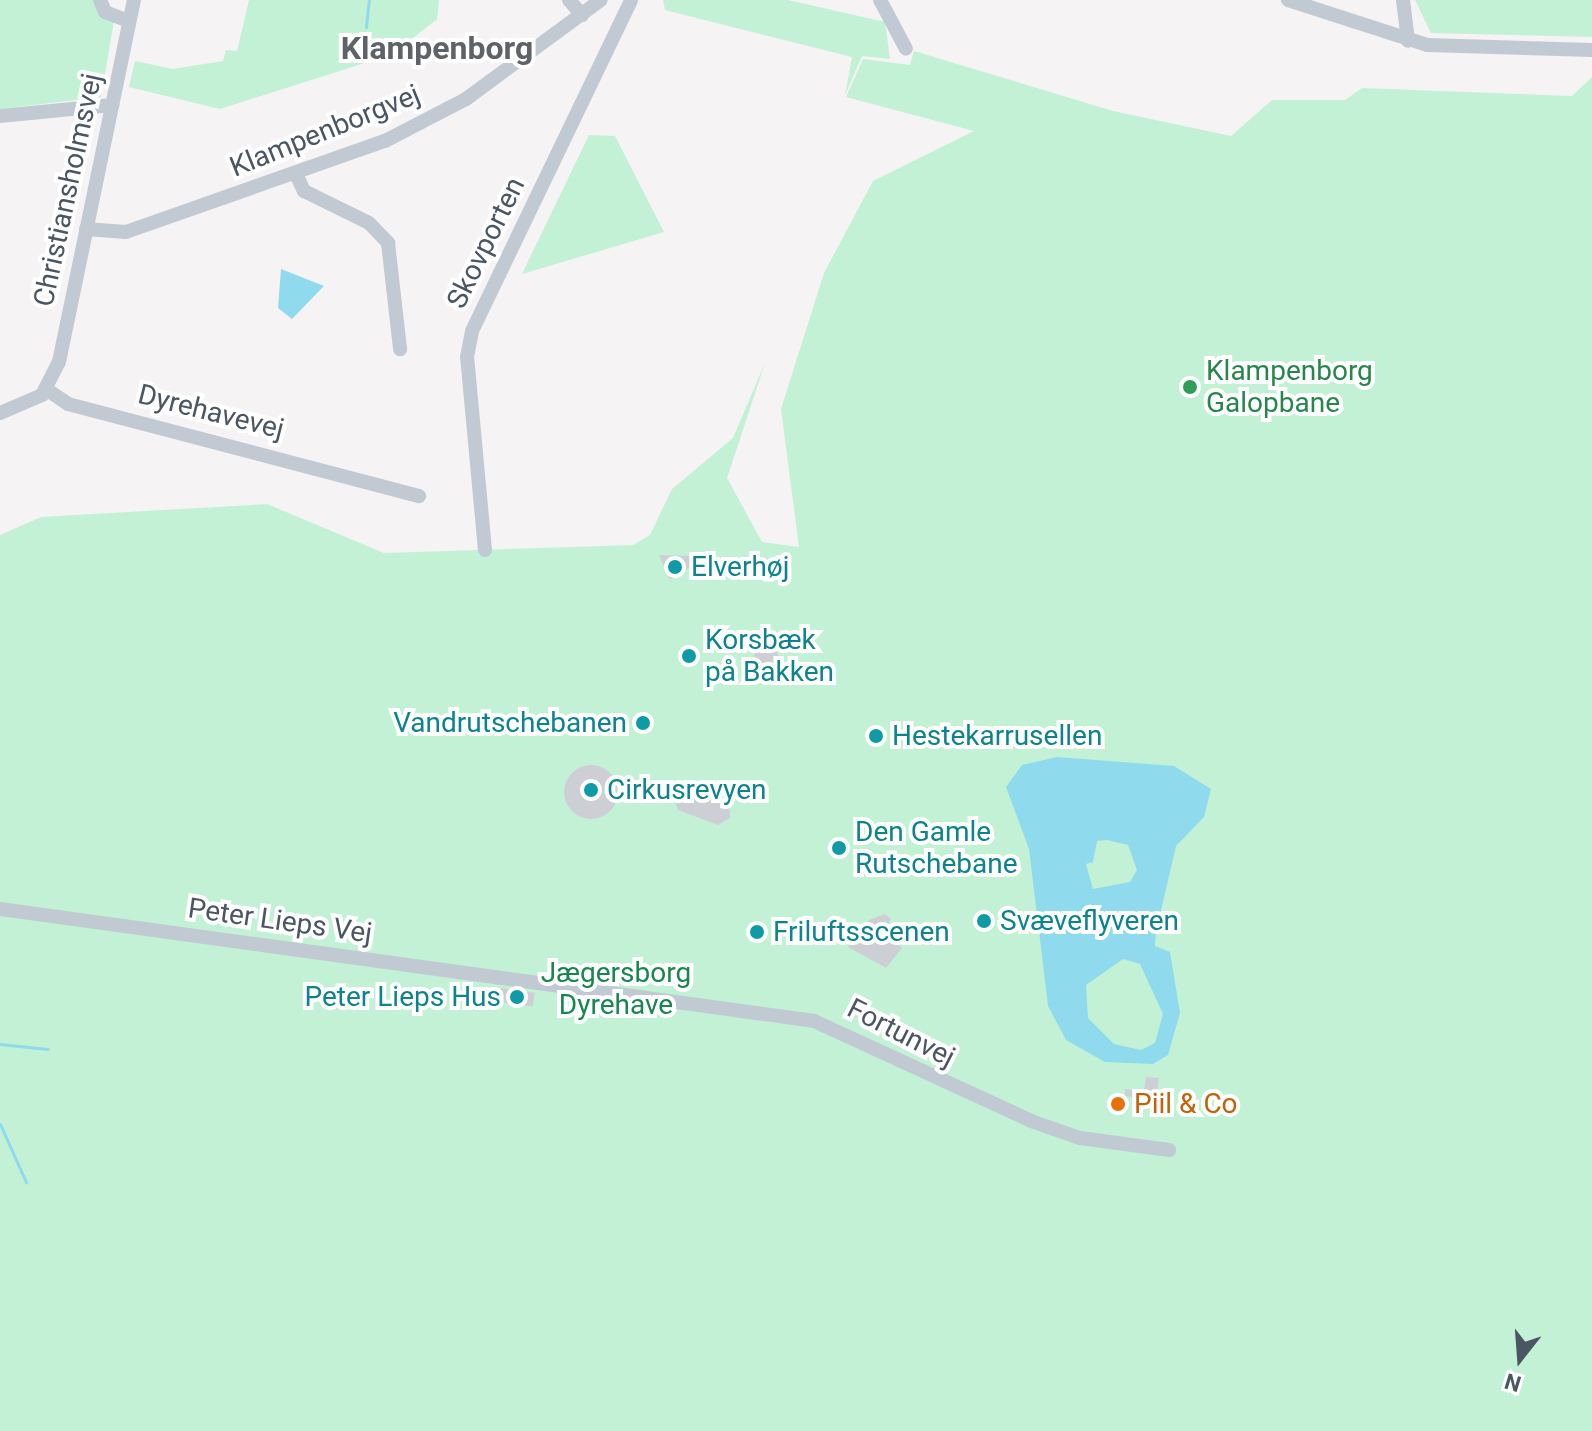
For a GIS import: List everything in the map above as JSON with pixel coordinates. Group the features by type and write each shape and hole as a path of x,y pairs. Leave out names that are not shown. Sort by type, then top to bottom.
{"street":[{"path":"100,0 105,12 129,21"},
{"name":"Christiansholmsvej","path":"46,389 86,229 134,0"},
{"path":"569,0 582,15"},
{"name":"Klampenborgvej","path":"86,229 126,232 296,174 435,116 601,0"},
{"name":"Skovporten","path":"485,550 486,527 467,357 472,331 631,0"},
{"path":"880,0 906,49"},
{"path":"1288,0 1408,41 1592,50"},
{"path":"1403,0 1408,41"},
{"path":"0,116 112,105"},
{"path":"296,174 304,191 369,223 388,243 400,349"},
{"path":"0,413 46,389"},
{"name":"Dyrehavevej","path":"46,389 68,404 419,496"},
{"name":"Peter Lieps Vej","path":"0,909 553,984"},
{"name":"Fortunvej","path":"553,984 814,1021 1031,1121 1080,1138 1169,1150"}],"green space":[{"path":"0,0 95,0 114,21 101,97 0,109"},
{"path":"249,0 439,0 437,19 393,54 220,109 129,87 135,61 173,69 223,61 226,50 237,51"},
{"path":"663,0 788,0 885,22 890,59 862,56 845,95 852,57 665,10"},
{"path":"1415,0 1592,0 1592,37 1431,33"},
{"name":"Jægersborg Dyrehave","path":"914,51 1113,111 1231,136 1272,100 1345,100 1362,88 1572,96 1592,77 1592,1431 0,1431 0,535 41,517 267,504 384,553 633,545 650,535 672,489 733,438 765,363 727,478 762,542 799,547 781,409 824,273 873,181 974,131 846,97 863,59 910,65"},
{"path":"589,135 615,136 664,232 522,274"}],"water":[{"path":"281,269 324,286 292,319 278,308"},
{"path":"1057,757 1174,766 1211,789 1204,817 1176,846 1156,932 1155,946 1170,952 1180,1013 1168,1055 1153,1064 1105,1062 1066,1040 1048,1006 1029,849 1006,787 1022,765","holes":["1097,841 1128,845 1137,870 1130,882 1093,889 1086,864 1093,862","1123,959 1140,964 1163,1014 1155,1043 1141,1050 1114,1044 1088,1018 1086,985"]}],"building":[{"name":"Elverhøj","path":"659,555 693,556 693,565 670,580"},
{"path":"766,647 775,651 779,660 775,669 766,673 757,669 753,660 757,651"},
{"name":"Cirkusrevyen","path":"591,765 610,773 618,792 610,811 591,819 572,811 564,792 572,773"},
{"path":"683,786 729,801 730,818 718,825 678,810 674,799"},
{"path":"885,914 891,919 884,932 902,948 886,968 848,947 869,920"},
{"name":"Peter Lieps Hus","path":"501,988 535,993 533,1007 499,1002"},
{"name":"Piil & Co","path":"1146,1077 1159,1078 1156,1100 1125,1096 1125,1089 1144,1091"}],"waterway":[{"path":"366,27 369,0"},
{"path":"0,1044 48,1049"},
{"path":"0,1124 26,1182"}],"place":[{"name":"Klampenborg Galopbane","path":"1190,387"},
{"name":"Elverhøj","path":"675,567"},
{"name":"Korsbæk på Bakken","path":"689,656"},
{"name":"Vandrutschebanen","path":"643,723"},
{"name":"Hestekarrusellen","path":"876,736"},
{"name":"Cirkusrevyen","path":"591,790"},
{"name":"Den Gamle Rutschebane","path":"839,848"},
{"name":"Svæveflyveren","path":"984,921"},
{"name":"Friluftsscenen","path":"757,932"},
{"name":"Peter Lieps Hus","path":"517,997"},
{"name":"Piil & Co","path":"1118,1104"}],"district":[{"name":"Klampenborg","path":"437,48"}]}
